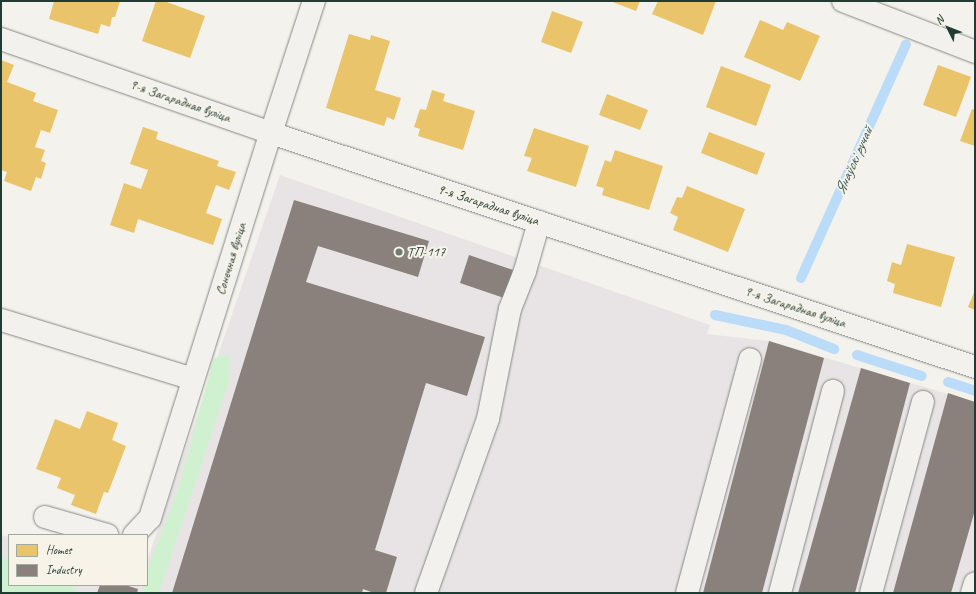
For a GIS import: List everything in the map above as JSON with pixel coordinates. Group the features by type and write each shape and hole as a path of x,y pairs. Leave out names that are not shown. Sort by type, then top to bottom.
{"street":[{"name":"Сонечная вуліца","path":"135,534 150,518 271,132 314,1"},
{"path":"843,1 975,52"},
{"name":"9-я Загарадная вуліца","path":"1,39 271,132 975,367"},
{"path":"426,593 488,419 510,309 525,271 539,222"},
{"path":"1,320 193,379"},
{"path":"687,593 750,359"},
{"path":"780,593 833,391"},
{"path":"871,593 922,402"},
{"path":"45,517 104,534"},
{"path":"972,593 975,583"}],"shaded area":[{"path":"280,175 710,325 707,334 769,341 975,402 975,593 1,593 1,535 8,537 8,586 148,586 148,558"}],"green space":[{"path":"230,354 230,378 159,593 142,593 143,586 148,586 148,567 177,492 214,358"},
{"path":"1,558 8,559 8,586 76,586 75,593 1,593"}],"building: Homes":[{"path":"54,1 120,1 115,17 112,17 110,27 101,24 98,34 49,19"},
{"path":"156,1 164,1 205,16 190,58 142,41"},
{"path":"610,1 640,1 636,11"},
{"path":"658,1 716,1 703,35 652,14"},
{"path":"552,11 583,22 571,53 541,42"},
{"path":"760,20 783,30 787,22 820,36 800,81 744,57"},
{"path":"349,34 370,40 371,35 390,41 375,90 401,98 394,120 387,117 384,126 326,108"},
{"path":"1,60 14,65 7,82 36,93 33,101 58,110 50,133 41,130 35,147 45,150 41,161 46,163 41,179 36,177 31,191 4,181 7,172 1,170"},
{"path":"938,65 971,77 956,117 923,105"},
{"path":"721,66 771,85 756,126 706,107"},
{"path":"432,90 445,94 443,101 475,111 463,150 418,136 420,129 414,127 420,109 426,110"},
{"path":"607,94 648,110 640,130 599,115"},
{"path":"972,109 975,110 975,146 960,141"},
{"path":"143,127 158,132 156,139 219,161 217,166 236,172 229,190 216,185 206,213 222,219 213,245 138,219 134,233 110,225 124,183 141,189 148,170 130,164"},
{"path":"534,128 589,146 576,187 527,171 532,158 524,156"},
{"path":"709,132 765,153 757,175 701,153"},
{"path":"615,150 663,166 649,210 602,195 604,188 596,186 605,160 611,162"},
{"path":"687,186 745,209 728,252 673,230 678,217 670,213 677,197 682,198"},
{"path":"907,244 955,257 941,307 893,293 895,284 887,281 892,262 901,265"},
{"path":"975,290 975,310 968,307"},
{"path":"87,411 118,423 112,440 126,446 108,493 104,492 96,514 71,505 75,495 57,488 61,478 36,469 55,419 80,429"}],"building: Industry":[{"path":"294,200 429,241 418,277 318,246 306,282 485,337 467,396 426,383 375,550 397,557 386,593 374,593 363,589 362,593 172,593"},
{"path":"469,255 513,270 504,298 460,283"},
{"path":"769,341 824,358 762,593 703,593"},
{"path":"861,368 910,383 855,593 798,593"},
{"path":"948,393 975,402 975,510 951,593 893,593"},
{"path":"100,586 128,586 138,589 137,593 97,593"}],"waterway":[{"name":"Янаўскі ручай","path":"801,278 906,44"},
{"name":"Янаўскі ручай","path":"715,315 786,330 834,349"},
{"path":"857,355 922,376"},
{"path":"948,382 975,391"}],"place":[{"name":"ТП-117","path":"399,252"}]}
